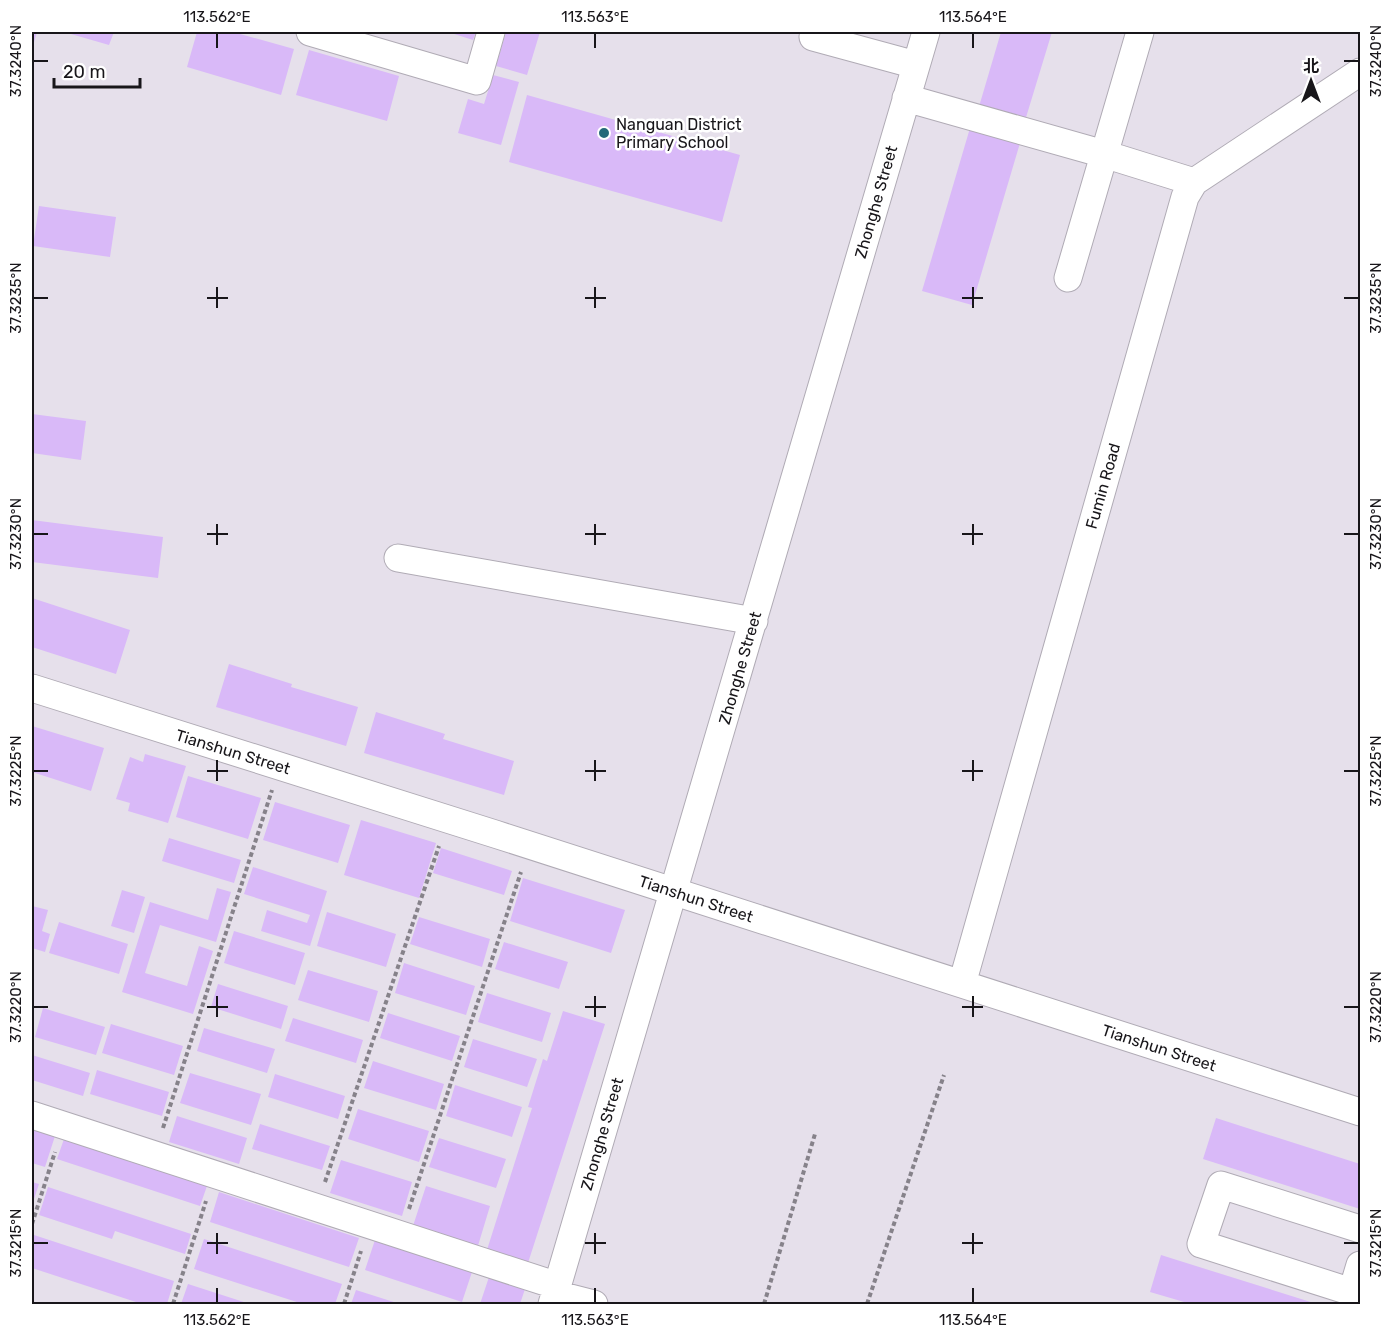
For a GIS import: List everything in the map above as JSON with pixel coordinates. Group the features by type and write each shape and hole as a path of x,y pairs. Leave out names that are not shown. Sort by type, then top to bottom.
{"street":[{"path":"310,32 477,81 491,32"},
{"name":"Zhonghe Street","path":"555,1295 926,32"},
{"path":"1068,278 1140,32"},
{"path":"813,37 916,65"},
{"path":"906,98 1194,182 1360,72"},
{"name":"Fumin Road","path":"962,984 1185,197 1194,182"},
{"path":"398,558 754,621"},
{"name":"Tianshun Street","path":"32,688 1360,1112"},
{"path":"32,1115 401,1235 555,1295 594,1305"},
{"path":"1360,1229 1221,1185 1202,1244 1352,1292 1360,1265"}],"path":[{"path":"154,1155 280,767"},
{"path":"316,1207 448,820"},
{"path":"401,1235 530,846"},
{"path":"867,1305 944,1075"},
{"path":"32,1224 63,1126"},
{"path":"764,1305 815,1134"},
{"path":"173,1305 215,1174"},
{"path":"344,1305 370,1225"}],"building":[{"path":"32,32 37,32 32,49"},
{"path":"64,32 114,32 109,45"},
{"path":"197,32 233,32 294,49 281,95 187,67"},
{"path":"448,32 476,32 473,40"},
{"path":"506,32 540,32 527,75 496,66"},
{"path":"1001,32 1052,32 1024,124 978,110"},
{"path":"309,50 399,76 387,121 296,95"},
{"path":"493,75 519,82 501,145 458,133 468,99 484,104"},
{"path":"527,95 740,155 722,222 509,162"},
{"path":"970,128 1020,143 972,305 922,291"},
{"path":"39,206 116,217 110,257 33,246"},
{"path":"32,414 86,421 81,460 32,453"},
{"path":"32,520 163,537 158,578 32,562"},
{"path":"32,598 130,630 116,674 32,647"},
{"path":"229,664 292,684 291,687 358,707 346,746 216,707"},
{"path":"376,712 445,734 443,739 514,761 504,795 364,753"},
{"path":"32,726 104,748 91,791 32,772"},
{"path":"145,754 186,766 168,823 128,811 130,803 116,799 130,757 143,762"},
{"path":"188,776 261,798 248,839 176,817"},
{"path":"275,802 350,825 338,863 263,840"},
{"path":"361,820 436,843 419,898 344,875"},
{"path":"169,838 241,860 234,883 162,861"},
{"path":"441,848 512,871 504,895 433,873"},
{"path":"253,867 327,891 310,946 261,931 267,910 307,923 310,915 244,894"},
{"path":"523,878 625,910 611,953 510,921"},
{"path":"217,888 231,892 216,942 160,925 145,973 187,986 199,946 213,951 193,1014 122,992 150,902 208,920"},
{"path":"122,890 145,897 134,933 111,926"},
{"path":"32,906 48,910 42,931 50,934 45,952 32,948"},
{"path":"327,912 396,934 386,967 317,946"},
{"path":"419,917 490,939 482,967 410,944"},
{"path":"59,922 128,944 119,974 49,953"},
{"path":"234,931 305,953 295,985 224,963"},
{"path":"504,942 568,962 559,989 495,969"},
{"path":"404,963 475,986 466,1015 395,993"},
{"path":"308,970 378,991 369,1022 298,1000"},
{"path":"218,984 288,1006 281,1029 211,1007"},
{"path":"487,993 551,1013 542,1042 478,1022"},
{"path":"43,1008 105,1027 96,1055 35,1037"},
{"path":"563,1011 605,1024 527,1266 486,1253 532,1108 528,1107 543,1059 547,1061"},
{"path":"388,1013 460,1036 452,1061 380,1038"},
{"path":"293,1018 363,1040 356,1063 285,1041"},
{"path":"111,1024 183,1046 174,1075 102,1053"},
{"path":"204,1028 275,1049 267,1073 197,1051"},
{"path":"473,1039 537,1059 527,1087 464,1067"},
{"path":"32,1055 90,1073 83,1096 32,1080"},
{"path":"373,1061 444,1084 436,1110 364,1088"},
{"path":"97,1070 169,1092 162,1116 90,1094"},
{"path":"190,1073 261,1094 251,1125 180,1103"},
{"path":"275,1074 345,1096 338,1119 268,1097"},
{"path":"455,1085 522,1107 512,1137 446,1116"},
{"path":"358,1109 429,1131 419,1162 348,1139"},
{"path":"177,1116 247,1138 239,1164 169,1142"},
{"path":"1216,1118 1360,1164 1360,1209 1203,1159"},
{"path":"260,1124 330,1146 322,1170 252,1149"},
{"path":"32,1128 55,1136 45,1167 32,1163"},
{"path":"439,1138 506,1159 496,1188 429,1167"},
{"path":"64,1139 207,1186 200,1206 57,1159"},
{"path":"341,1160 412,1182 402,1216 330,1193"},
{"path":"32,1182 39,1184 32,1205"},
{"path":"426,1186 490,1206 477,1249 412,1229"},
{"path":"48,1187 191,1234 185,1254 115,1231 112,1239 39,1215"},
{"path":"219,1192 359,1238 349,1267 210,1222"},
{"path":"34,1235 174,1281 167,1304 142,1304 32,1268"},
{"path":"204,1239 342,1284 335,1304 303,1304 194,1269"},
{"path":"375,1240 472,1272 462,1302 365,1270"},
{"path":"1161,1255 1317,1304 1191,1304 1150,1292"},
{"path":"491,1271 527,1283 520,1304 480,1304"},
{"path":"188,1284 250,1304 181,1304"},
{"path":"356,1290 400,1304 351,1304"}],"place":[{"name":"Nanguan District Primary School","path":"604,133"}]}
